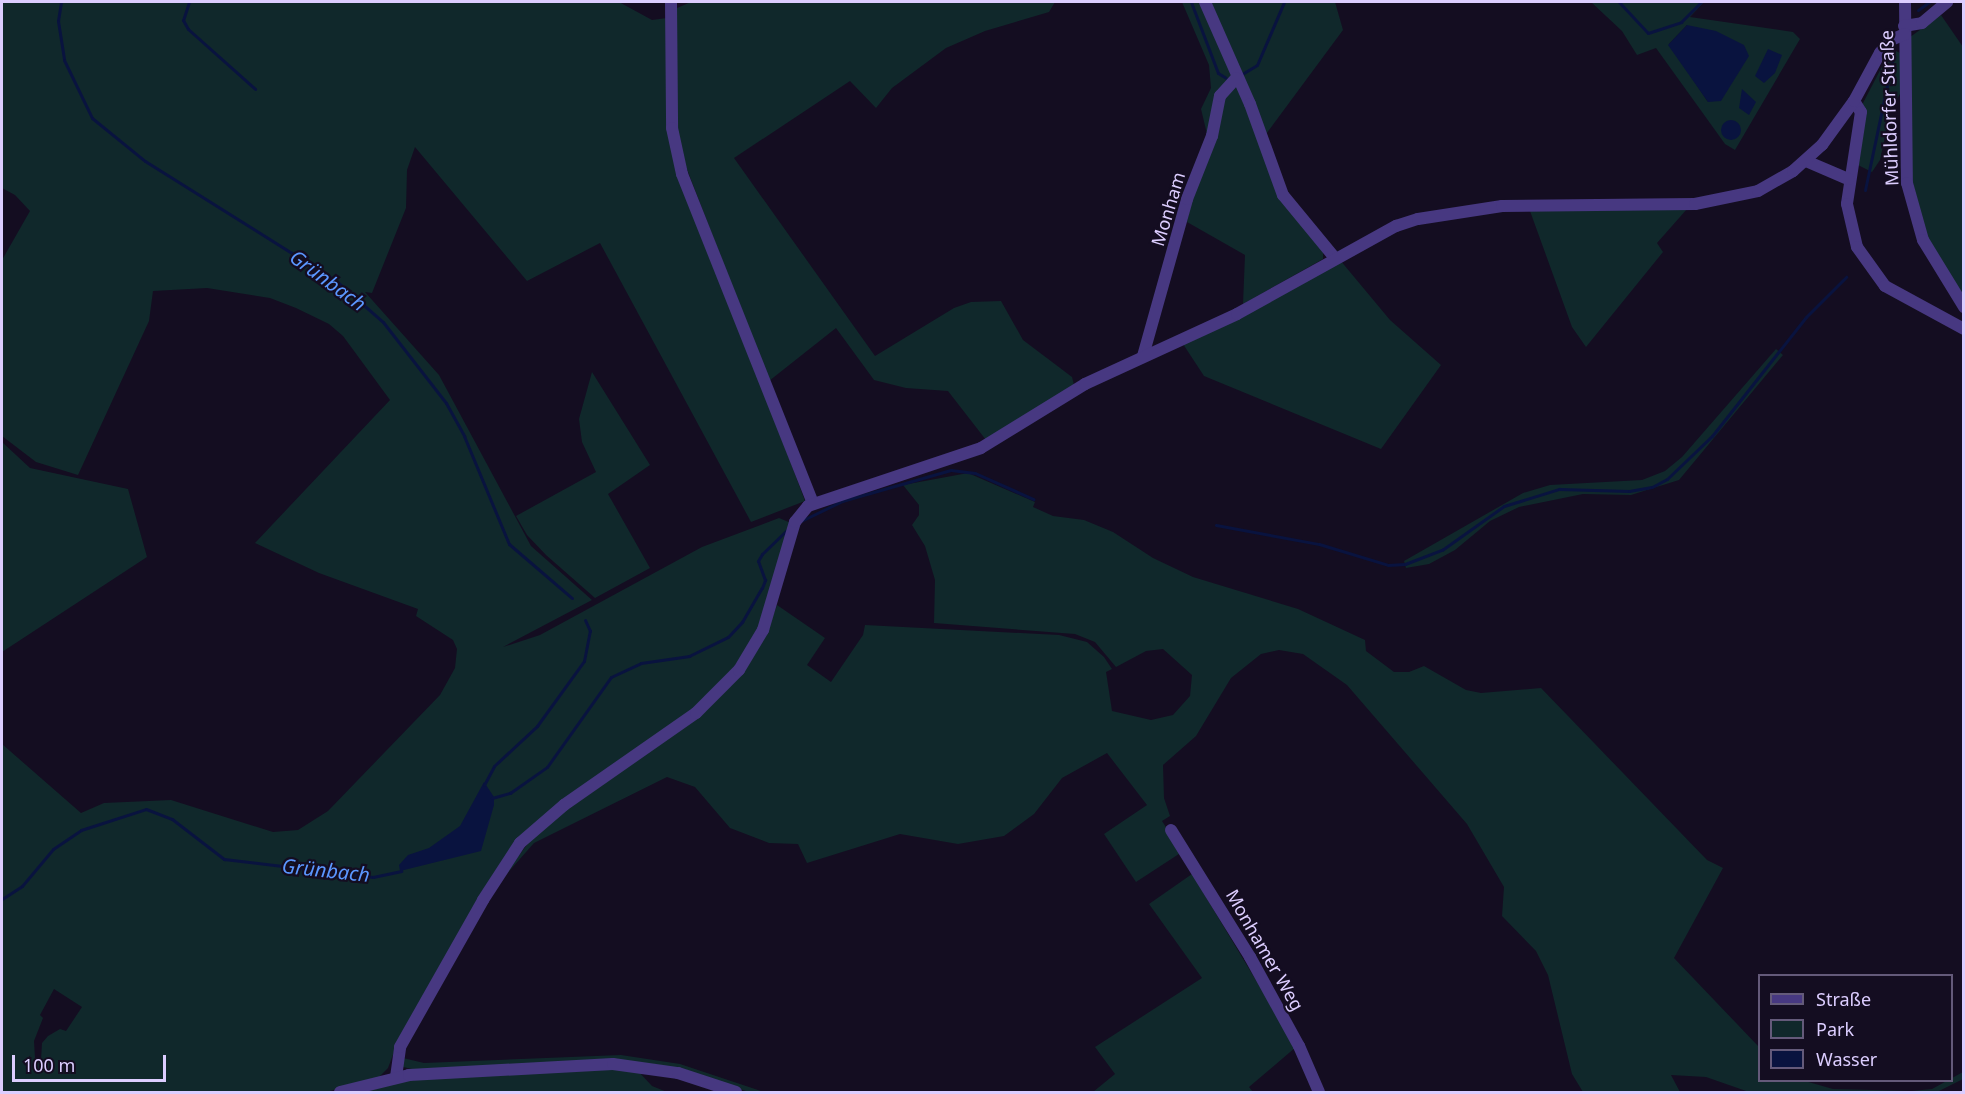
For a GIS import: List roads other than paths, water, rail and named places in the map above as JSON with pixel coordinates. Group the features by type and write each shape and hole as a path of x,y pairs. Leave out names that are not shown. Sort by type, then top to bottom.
{"street":[{"path":"671,2 672,128 682,174 813,503"},
{"path":"1205,2 1283,195 1335,258"},
{"name":"Mühldorfer Straße","path":"1905,2 1905,153 1910,197 1926,248 1964,307"},
{"path":"396,1077 400,1047 502,867 520,843 564,805 696,713 739,670 767,621 793,527 813,503 969,454 1059,398 1143,356 1237,315 1335,258 1396,226 1445,212 1502,206 1695,204 1758,191 1806,161 1854,101 1880,53 1891,40 1904,30 1922,23 1947,2"},
{"name":"Monham","path":"1143,356 1187,199 1212,136 1220,96 1236,78"},
{"path":"1854,101 1861,112 1848,179 1848,225 1857,247 1874,274 1897,294 1964,329"},
{"path":"1806,161 1848,179"},
{"name":"Monhamer Weg","path":"1171,831 1250,957 1299,1046 1319,1092"},
{"path":"340,1092 396,1077 613,1064 678,1073 736,1092"}],"water":[{"path":"1687,25 1716,31 1744,45 1749,56 1721,101 1708,102 1668,45"},
{"path":"1768,49 1782,55 1775,73 1764,83 1755,76"},
{"path":"1742,89 1756,102 1749,115 1739,108"},
{"path":"1731,120 1738,123 1741,130 1738,137 1731,140 1724,137 1721,130 1724,123"},
{"path":"484,782 494,797 494,805 481,851 400,871 399,865 408,855 429,848 460,826"}],"waterway":[{"name":"Grünbach","path":"61,2 58,21 64,60 92,118 145,161 335,280 383,322 446,403 464,436 509,544 572,598"},
{"path":"189,2 183,20 188,29 255,89"},
{"name":"Grünbach","path":"1191,2 1218,73 1226,78"},
{"name":"Grünbach","path":"1242,74 1257,65 1284,2"},
{"name":"Grünbach","path":"1619,2 1648,33 1681,22 1701,2"},
{"path":"1918,10 1929,2"},
{"path":"1865,190 1893,57"},
{"path":"1216,525 1319,544 1388,565 1405,564 1442,550 1504,506 1559,489 1629,491 1652,487 1667,479 1712,436 1806,317 1846,277"},
{"path":"801,521 842,501 951,470 975,473 1033,499"},
{"path":"492,798 510,793 547,767 611,677 641,663 689,656 728,637 742,622 762,588 765,580 758,561 762,554 788,529"},
{"name":"Grünbach","path":"484,785 494,766 537,726 584,661 590,631 585,620"},
{"name":"Grünbach","path":"2,899 22,886 53,849 81,830 146,809 172,819 224,859 373,877 401,871"}]}
